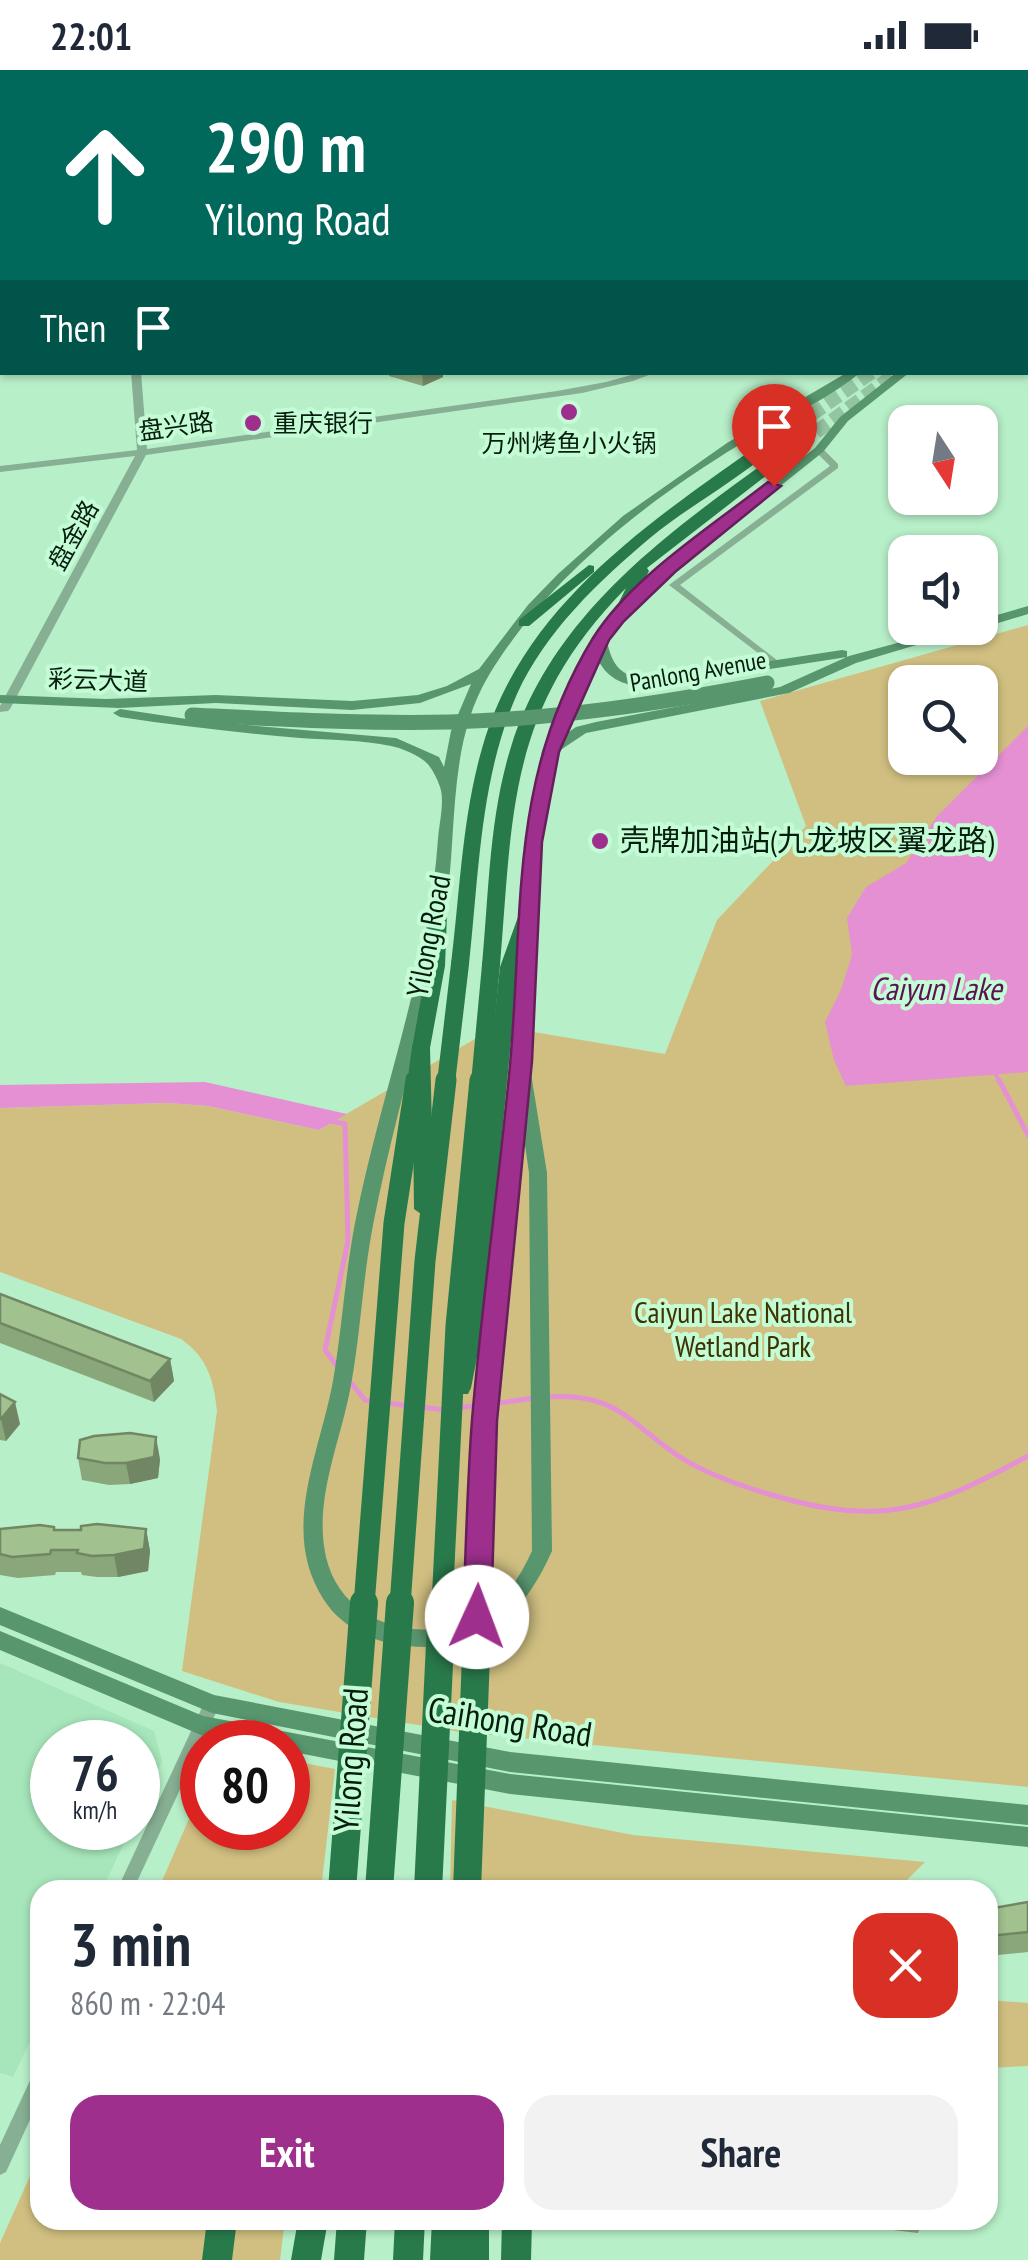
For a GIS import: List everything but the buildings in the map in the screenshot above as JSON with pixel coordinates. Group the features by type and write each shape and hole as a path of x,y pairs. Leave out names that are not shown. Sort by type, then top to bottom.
{"highway":[{"name":"Yilong Road","path":"380,1880 424,1262 483,784 506,704 550,630 578,595 625,548 778,438"},
{"name":"Yilong Road","path":"429,1880 456,1326 500,966 509,784 533,705 575,635 601,602 650,554 800,444"},
{"path":"524,622 588,569 625,548"},
{"path":"618,618 650,554"},
{"path":"343,1880 394,1224 438,914"},
{"path":"500,966 527,917"},
{"path":"422,1048 424,1262"},
{"path":"466,1880 485,1421 521,1061"},
{"path":"217,2260 221,2230"},
{"path":"306,2260 311,2230"},
{"path":"349,2260 351,2230"},
{"path":"408,2260 410,2230"},
{"path":"445,2260 446,2230"},
{"path":"474,2230 474,2260"},
{"path":"516,2260 518,2230"}],"main road":[{"name":"Yilong Road","path":"438,914 455,735 484,671 570,567 620,524 725,448 851,375"},
{"name":"Yilong Road","path":"430,965 364,1225 341,1385 314,1515 315,1557 326,1586 342,1610 364,1629 408,1638 450,1636 479,1628 508,1610 531,1582 542,1551 538,1173 521,1061 532,842 550,752 601,640 618,618 669,568 819,450 844,418 901,375"},
{"path":"998,615 1028,606"},
{"path":"601,640 605,666 632,682 676,682 775,663 848,657"},
{"name":"Panlong Avenue","path":"848,657 888,644"},
{"name":"Panlong Avenue","path":"193,711 312,720 485,721 609,710 764,680 897,645"},
{"path":"550,752 581,730 596,726 784,690 848,657"},
{"path":"114,708 213,698 386,704 452,689 484,671"},
{"name":"彩云大道","path":"4,704 193,711"},
{"path":"114,708 200,724 396,742 434,760 451,796"},
{"name":"Caihong Road","path":"0,1616 206,1714 510,1762 1028,1815"},
{"name":"Caihong Road","path":"0,1640 206,1714 510,1784 1028,1837"}],"street":[{"name":"盘金路","path":"4,704 142,453 136,375"},
{"name":"盘兴路","path":"0,469 180,448 641,375"},
{"path":"96,459 128,448 141,435"},
{"path":"129,480 180,448"},
{"path":"775,663 674,585 835,466 819,450"},
{"path":"130,1880 206,1714"},
{"path":"0,2166 30,2100"}],"shaded area":[{"path":"0,1663 129,1720 30,1720 30,1850 121,1850 107,1880 30,1880 30,2041 13,2077 0,2073"}],"green space":[{"name":"Caiyun Lake National Wetland Park","path":"1028,625 1028,1787 460,1732 279,1702 182,1671 217,1411 211,1379 197,1353 181,1339 0,1272 0,1108 167,1103 208,1106 319,1130 497,1026 665,1054 717,920 806,826 760,701 957,645 998,645 998,634"},
{"path":"310,1764 335,1769 322,1880 162,1880 180,1840 180,1850 310,1850"},
{"path":"452,1800 633,1835 925,1862 907,1880 450,1880"},
{"path":"998,2001 1028,2003 1028,2066 998,2068"},
{"path":"30,2176 30,2230 284,2230 280,2260 0,2260 0,2243"}],"water":[{"name":"Caiyun Lake","path":"1028,726 1028,1072 846,1086 834,1060 825,1022 852,955 847,918 866,887 906,863 937,816 978,775 998,775 998,756"},
{"path":"205,1082 347,1114 319,1130 208,1106 167,1103 0,1108 0,1085"}],"waterway":[{"path":"996,1075 1000,1083"},
{"path":"999,1080 1028,1135"},
{"path":"330,1121 345,1124 348,1241 325,1350 337,1366"},
{"path":"347,1378 365,1400 376,1402"},
{"path":"545,1397 589,1399 606,1404 680,1457 713,1475 772,1495 845,1510 905,1508 933,1500 1028,1456"},
{"path":"491,1404 535,1398"},
{"path":"387,1403 410,1406"},
{"path":"456,1408 480,1405"},
{"path":"421,1407 445,1410"}],"tunnel":[{"path":"778,438 868,375"},
{"path":"800,444 894,375"}],"place":[{"name":"万州烤鱼小火锅","path":"569,412"},
{"name":"重庆银行","path":"253,423"},
{"name":"壳牌加油站(九龙坡区翼龙路)","path":"600,841"}],"route":[{"path":"477,1617 485,1421 521,1061 532,842 550,752 601,640 618,618 669,568 774,486"}]}
